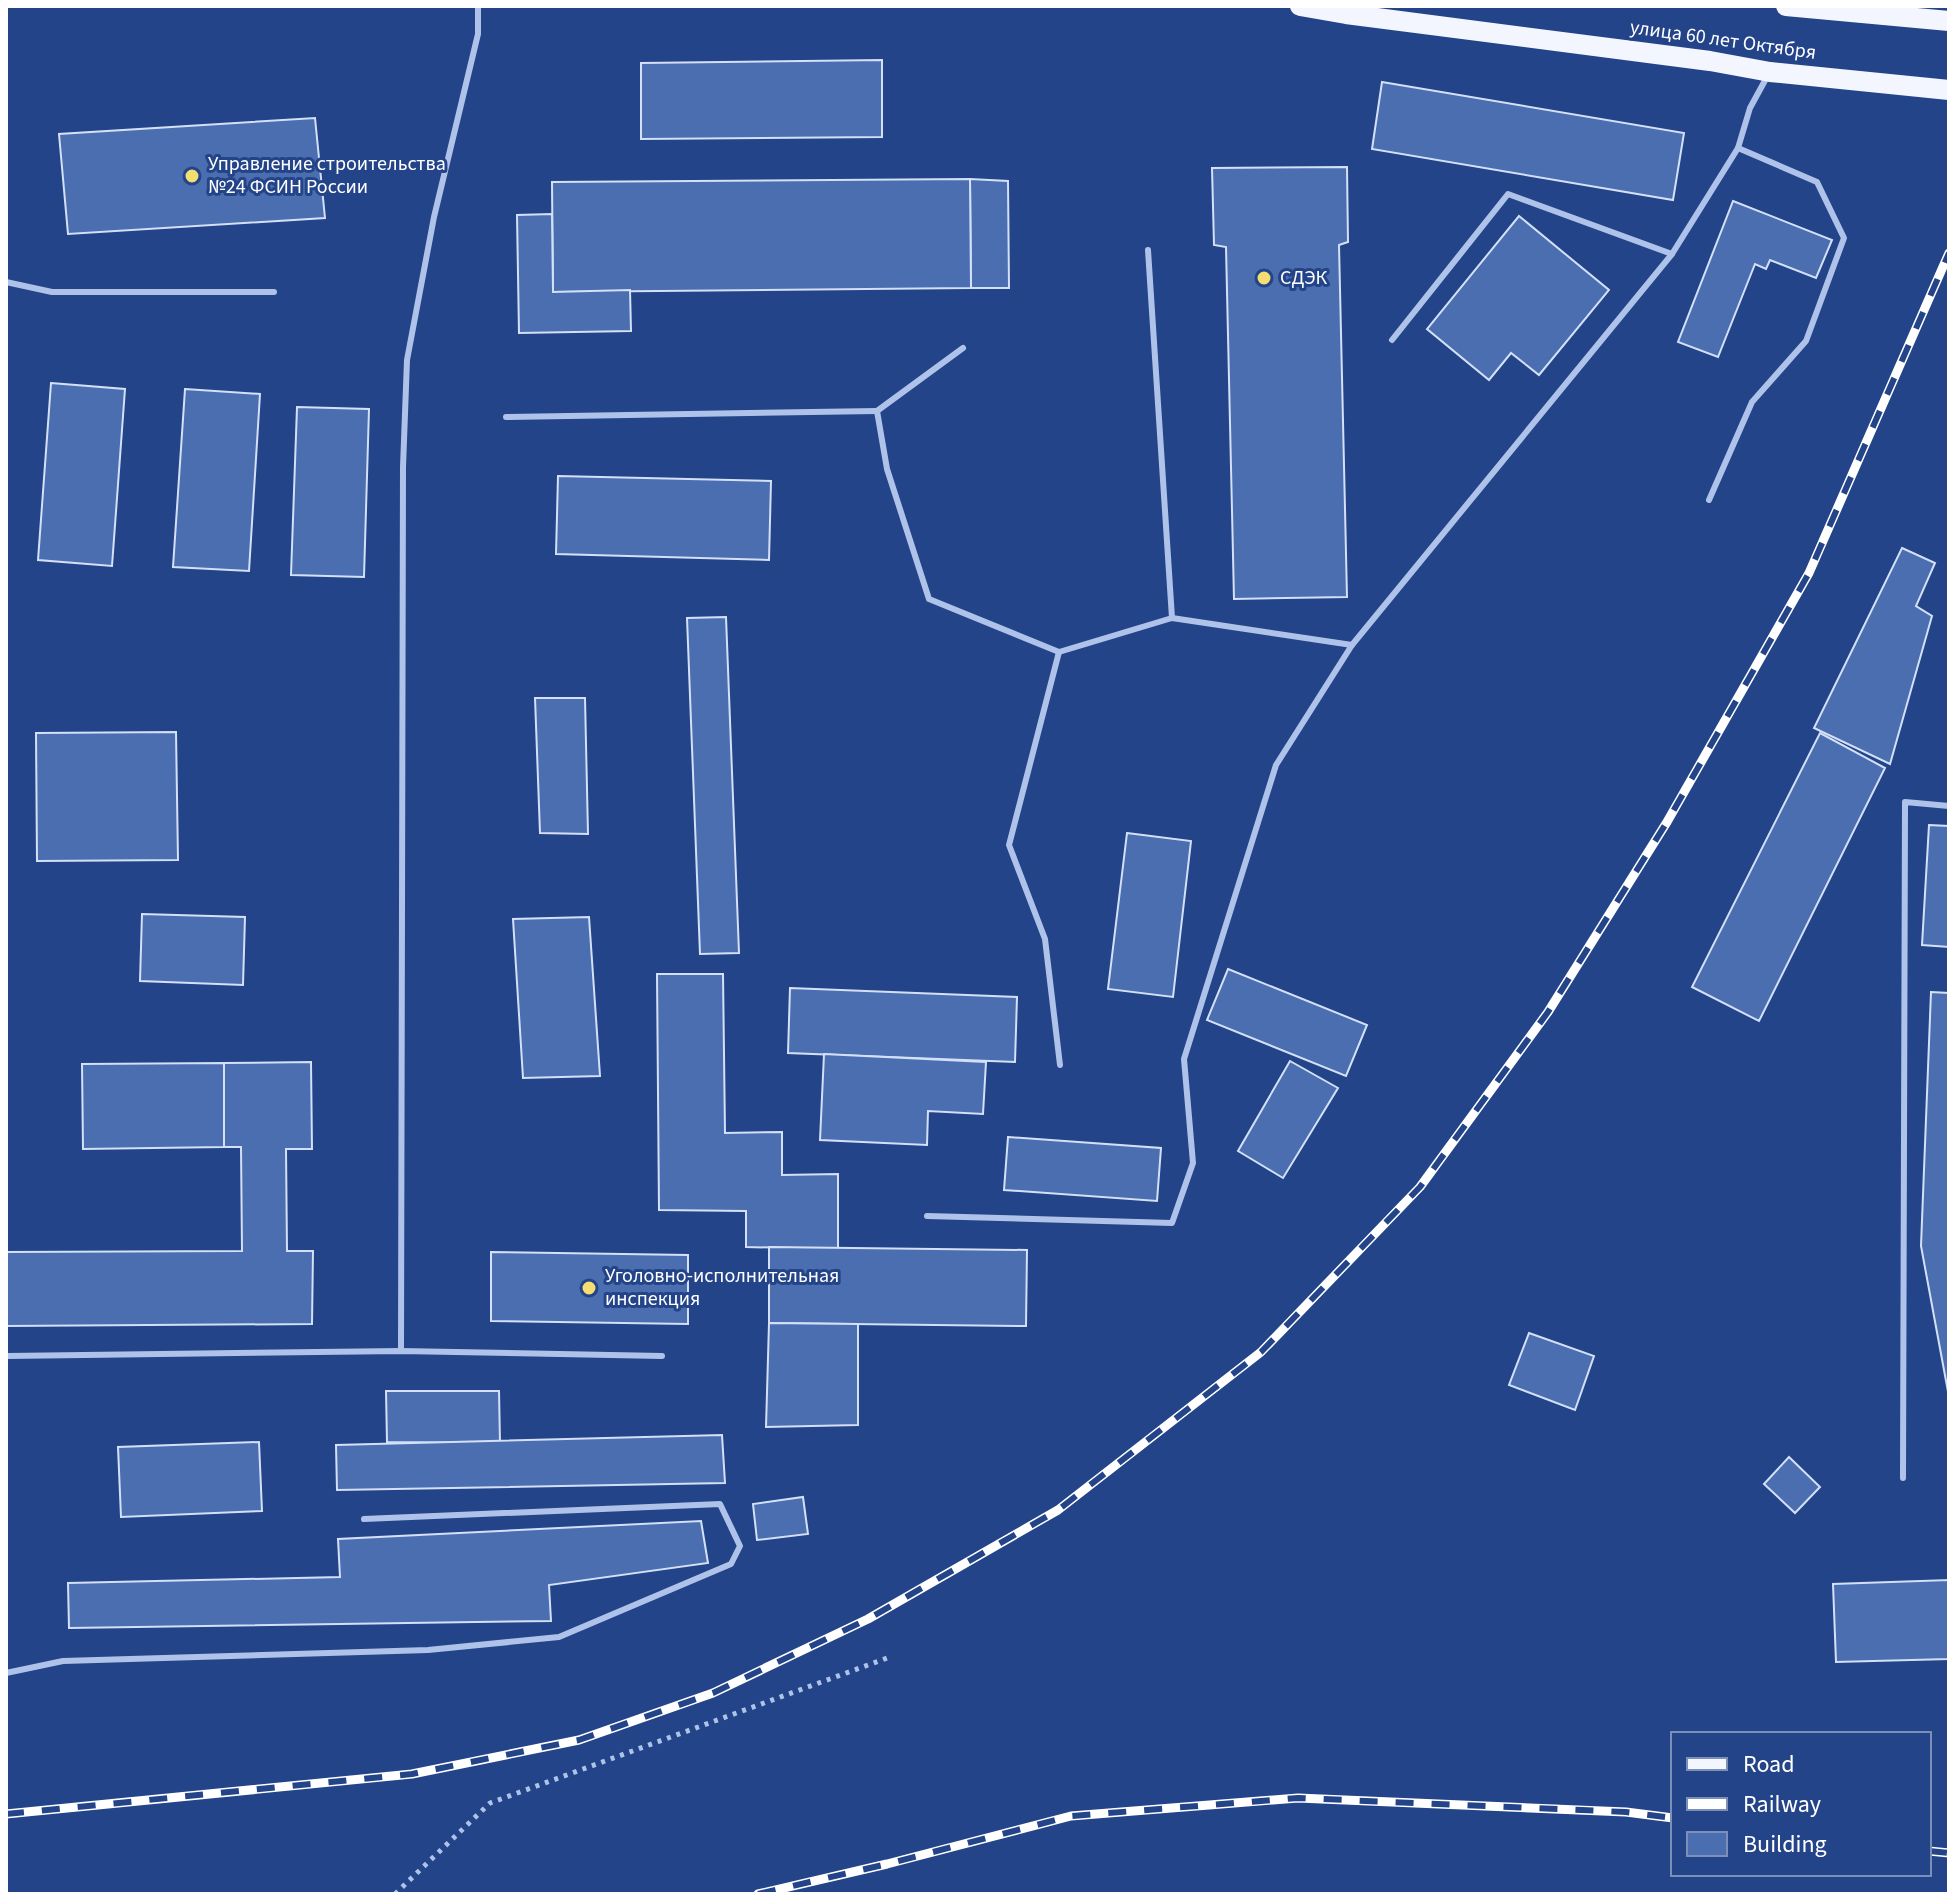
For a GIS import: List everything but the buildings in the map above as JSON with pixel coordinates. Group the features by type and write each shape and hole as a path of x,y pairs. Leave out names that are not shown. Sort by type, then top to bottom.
{"main road":[{"name":"улица 60 лет Октября","path":"1300,6 1362,17 1710,61 1770,72 1949,90"},
{"path":"1786,6 1949,21"}],"lane":[{"path":"401,1351 403,467 407,360 434,217 478,34 478,6"},
{"path":"927,1216 1172,1223 1193,1163 1184,1059 1276,765 1352,645 1672,254 1738,148 1750,108 1770,72"},
{"path":"1709,500 1752,402 1806,341 1844,238 1817,182 1738,148"},
{"path":"1392,340 1508,194 1672,254"},
{"path":"1148,250 1172,618"},
{"path":"6,282 52,292 274,292"},
{"path":"506,417 877,411 963,348"},
{"path":"877,411 887,469 929,599 1059,652 1172,618 1352,645"},
{"path":"1059,652 1009,845 1045,939 1060,1065"},
{"path":"1903,1478 1905,802 1949,806"},
{"path":"7,1356 401,1351 662,1356"},
{"path":"6,1673 63,1661 428,1650 559,1637 731,1564 740,1546 720,1504 364,1519"}],"path":[{"path":"395,1894 490,1803 890,1657"}],"railway":[{"path":"6,1814 412,1774 579,1740 713,1693 868,1619 1058,1510 1261,1352 1420,1187 1548,1012 1667,822 1809,573 1949,253"},
{"path":"758,1894 1071,1816 1298,1798 1626,1812 1671,1818"},
{"path":"1931,1851 1949,1853"}],"place":[{"name":"Управление строительства №24 ФСИН России","path":"192,176"},
{"name":"СДЭК","path":"1264,278"},
{"name":"Уголовно-исполнительная инспекция","path":"589,1288"}]}
